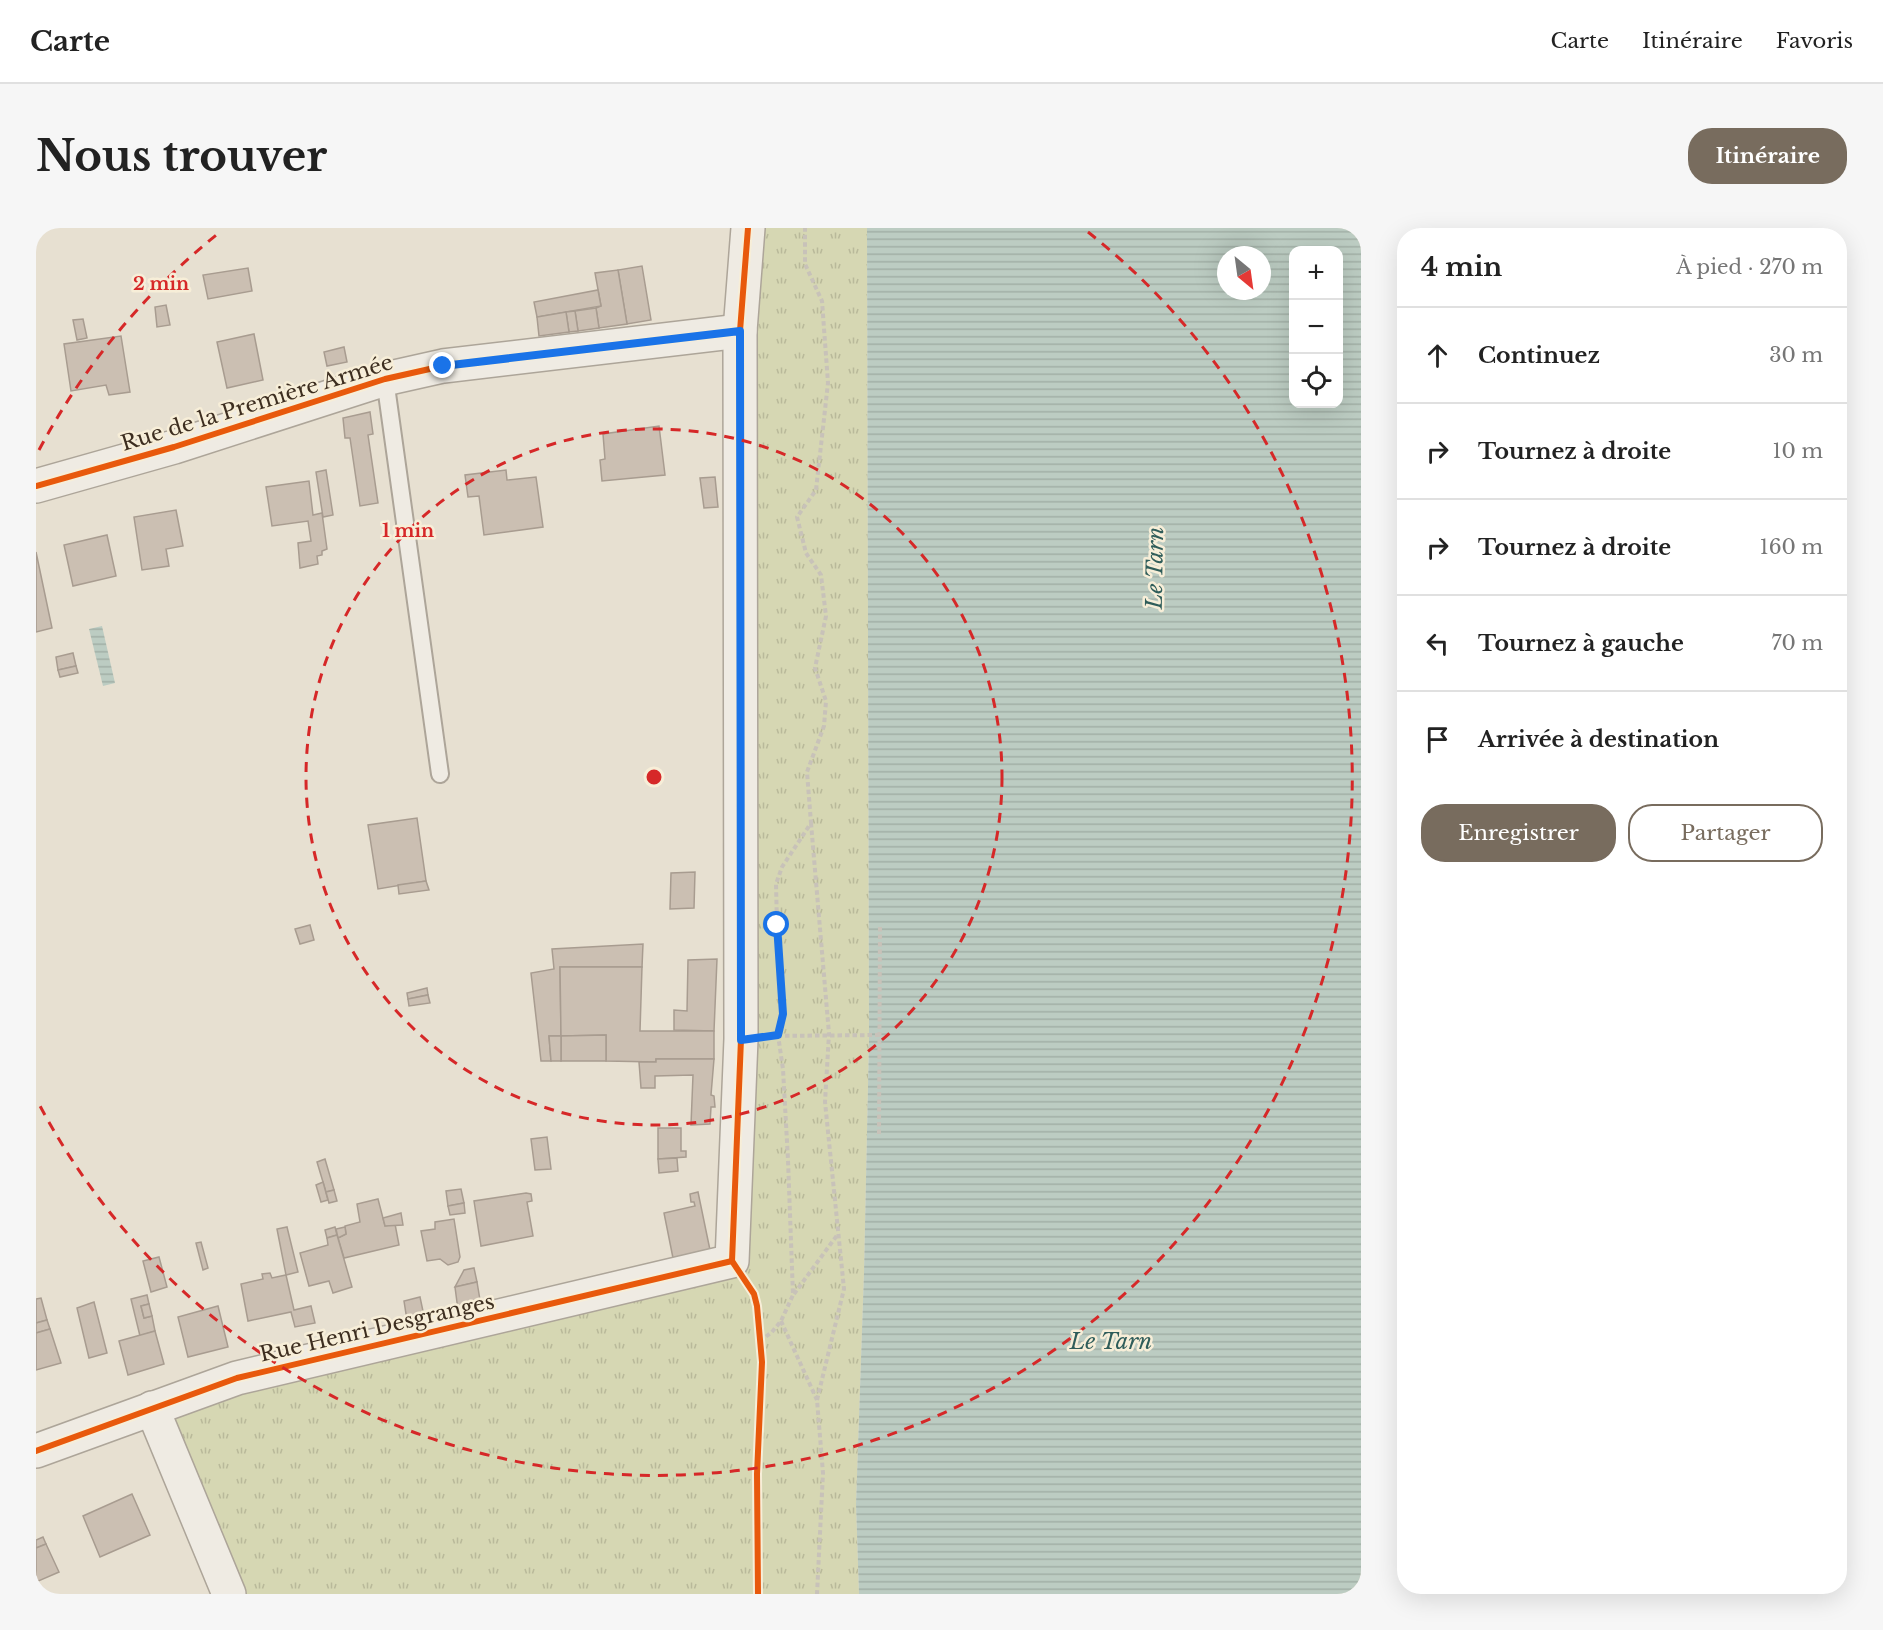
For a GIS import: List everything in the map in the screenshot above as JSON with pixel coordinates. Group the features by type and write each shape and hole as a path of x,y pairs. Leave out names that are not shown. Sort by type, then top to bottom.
{"street":[{"path":"741,1040 740,331 748,228"},
{"name":"Rue de la Première Armée","path":"36,486 174,447 385,379 443,366 740,331"},
{"name":"Rue Henri Desgranges","path":"36,1451 237,1378 732,1261 741,1040"},
{"path":"152,1408 229,1594"}],"lane":[{"path":"385,379 440,774"}],"path":[{"path":"805,228 806,264 822,301 828,382 816,490 797,517 806,553 821,575 826,616 815,668 826,701 824,726 807,772 830,1034 825,1102 844,1289 817,1400 823,1473 817,1594"},
{"path":"793,1295 789,1160 783,1069 778,1035 783,1014 776,884 782,867 811,823"},
{"path":"879,1134 880,924"},
{"path":"741,1040 778,1035 880,1035"},
{"path":"760,1341 782,1321 793,1295 838,1234"},
{"path":"782,1321 817,1400"}],"green space":[{"path":"748,228 867,228 869,1039 856,1504 859,1594 229,1594 152,1408 732,1261"}],"water":[{"name":"Le Tarn","path":"867,228 1361,228 1361,1594 859,1594 856,1504 869,1039"},
{"path":"102,626 115,683 103,686 89,629"}],"building":[{"path":"642,266 651,320 627,324 618,270"},
{"path":"248,268 252,291 208,299 203,275"},
{"path":"618,270 627,324 599,328 596,308 601,306 595,273"},
{"path":"598,290 601,306 537,317 534,302"},
{"path":"166,305 170,325 157,327 155,307"},
{"path":"596,308 599,328 578,331 575,311"},
{"path":"575,311 578,331 569,332 566,312"},
{"path":"566,312 569,332 539,336 537,317"},
{"path":"83,319 87,338 77,340 73,320"},
{"path":"254,334 263,380 227,388 217,342"},
{"path":"121,336 130,392 109,395 106,385 71,391 64,344"},
{"path":"344,347 347,362 327,366 324,352"},
{"path":"370,412 373,434 368,435 378,503 360,506 350,438 345,438 343,418"},
{"path":"659,426 665,475 602,481 600,460 605,459 603,434"},
{"path":"326,470 333,515 323,517 316,472"},
{"path":"506,470 507,480 536,477 543,527 484,535 479,496 468,497 465,475"},
{"path":"715,477 718,507 704,508 700,478"},
{"path":"309,481 313,515 322,513 327,549 322,551 322,555 317,556 318,564 300,568 298,543 311,541 308,521 272,526 266,487"},
{"path":"176,510 183,546 166,549 169,566 142,570 134,517"},
{"path":"107,535 116,576 73,586 64,545"},
{"path":"36,552 52,628 36,632"},
{"path":"73,653 76,666 58,670 56,657"},
{"path":"76,666 78,673 60,677 58,670"},
{"path":"417,818 426,881 378,889 368,825"},
{"path":"695,872 694,908 670,909 671,873"},
{"path":"426,881 429,890 399,894 398,885"},
{"path":"310,925 314,940 300,944 295,929"},
{"path":"643,944 642,967 560,967 561,1036 549,1036 551,1061 541,1061 531,973 554,969 552,949"},
{"path":"717,959 714,1031 674,1030 674,1010 687,1011 688,960"},
{"path":"560,967 642,967 640,1031 714,1031 714,1059 656,1059 656,1062 606,1061 606,1035 561,1036"},
{"path":"427,988 428,995 408,999 407,993"},
{"path":"428,995 430,1003 409,1006 408,999"},
{"path":"606,1035 606,1061 561,1061 561,1036"},
{"path":"549,1036 561,1036 561,1061 551,1061"},
{"path":"656,1059 714,1059 711,1095 714,1096 715,1107 711,1107 710,1124 691,1125 693,1075 655,1076 655,1088 641,1088 639,1062 656,1062"},
{"path":"658,1128 681,1128 681,1151 686,1151 686,1157 658,1159"},
{"path":"547,1137 551,1169 535,1170 531,1139"},
{"path":"677,1158 678,1171 659,1173 658,1159"},
{"path":"325,1159 334,1190 326,1192 317,1162"},
{"path":"323,1182 328,1200 321,1202 316,1185"},
{"path":"461,1189 464,1203 448,1206 446,1191"},
{"path":"334,1190 337,1201 329,1203 326,1192"},
{"path":"698,1192 710,1250 673,1258 664,1213 695,1206 694,1202 691,1202 690,1194"},
{"path":"531,1194 532,1201 527,1202 533,1236 481,1246 474,1201"},
{"path":"378,1199 385,1226 395,1224 399,1245 344,1258 338,1238 346,1234 345,1226 360,1222 357,1204"},
{"path":"464,1203 465,1213 450,1215 448,1206"},
{"path":"401,1213 403,1225 385,1226 383,1218"},
{"path":"454,1219 460,1257 458,1262 448,1265 440,1259 427,1261 421,1231 435,1229 435,1222"},
{"path":"287,1227 298,1272 286,1275 277,1229"},
{"path":"335,1227 337,1235 327,1238 325,1230"},
{"path":"345,1227 346,1234 338,1238 336,1229"},
{"path":"337,1235 352,1287 333,1293 329,1281 309,1286 300,1253 328,1245 327,1238"},
{"path":"201,1242 208,1268 203,1270 196,1243"},
{"path":"159,1257 167,1287 151,1292 143,1261"},
{"path":"474,1268 477,1282 455,1287 464,1270"},
{"path":"270,1273 272,1278 286,1275 294,1310 311,1306 315,1323 295,1327 291,1312 248,1321 241,1284 263,1279 262,1274"},
{"path":"477,1282 481,1306 458,1310 455,1287"},
{"path":"147,1295 149,1304 141,1306 144,1318 152,1316 155,1331 140,1336 131,1299"},
{"path":"420,1297 424,1316 407,1320 404,1301"},
{"path":"41,1298 47,1320 36,1323 36,1299"},
{"path":"94,1302 107,1353 89,1358 77,1308"},
{"path":"149,1304 152,1316 144,1318 141,1306"},
{"path":"218,1306 228,1347 188,1357 178,1317"},
{"path":"47,1320 50,1329 36,1333 36,1323"},
{"path":"50,1329 61,1363 36,1370 36,1333"},
{"path":"155,1331 164,1364 128,1375 119,1341"},
{"path":"132,1494 150,1535 100,1557 83,1516"},
{"path":"43,1537 46,1544 36,1548 36,1540"},
{"path":"46,1544 59,1572 36,1582 36,1548"}],"cycle path":[{"path":"732,1261 741,1039 740,331 748,228"},
{"path":"36,486 174,447 385,379 443,366 740,331"},
{"path":"732,1261 754,1294 762,1362 757,1474 758,1594"},
{"path":"36,1451 237,1378 732,1261"}],"route":[{"path":"443,366 740,331 741,1040 778,1035 783,1014 777,925"}]}
